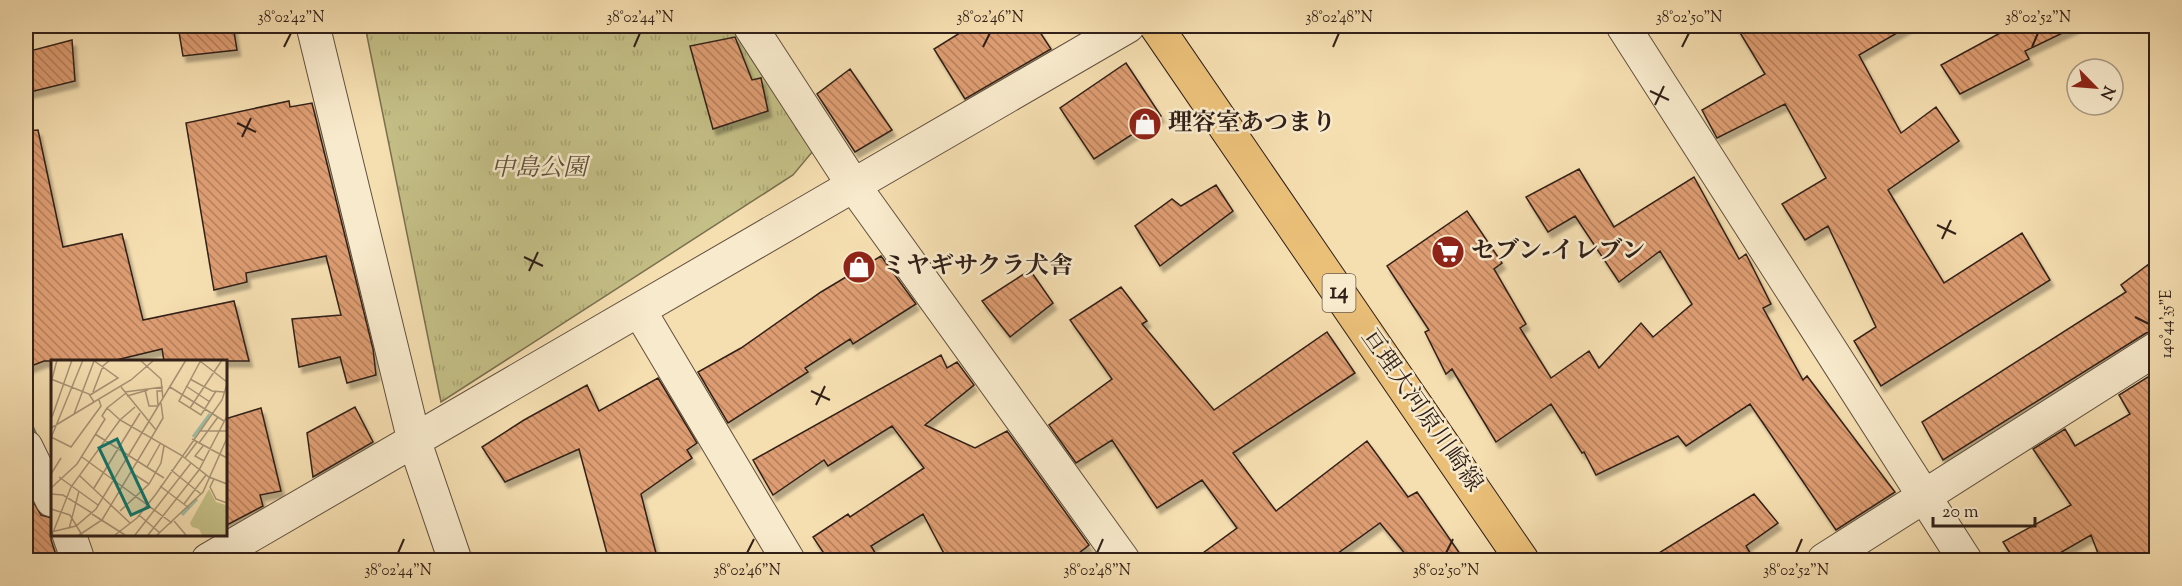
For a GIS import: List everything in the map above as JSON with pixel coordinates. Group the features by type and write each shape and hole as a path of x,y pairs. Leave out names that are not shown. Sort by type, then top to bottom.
{"main road":[{"name":"亘理大河原川崎線","path":"1156,26 1521,561"}],"street":[{"path":"314,26 414,440 455,561"},
{"path":"750,26 854,186 1110,556"},
{"path":"208,561 1128,26"},
{"path":"1623,26 1965,561"},
{"path":"639,310 789,561"},
{"path":"1824,561 2157,349"},
{"path":"26,447 51,498"},
{"path":"69,535 78,561"}],"green space":[{"name":"中島公園","path":"365,26 734,26 818,145 793,175 441,402"}],"building":[{"path":"178,26 233,26 237,50 183,56"},
{"path":"971,26 1036,26 1051,49 965,99 934,49"},
{"path":"1736,26 1909,26 1859,55 1901,133 1936,107 1959,141 1888,190 1944,283 2022,233 2050,280 1881,386 1854,341 1876,327 1828,226 1805,240 1782,204 1826,178 1785,104 1717,138 1702,110 1765,74"},
{"path":"2013,26 2077,26 2025,51 2029,59 1960,94 1941,65"},
{"path":"735,37 752,80 761,78 768,111 713,129 690,46"},
{"path":"72,40 75,81 26,93 26,52"},
{"path":"1126,63 1161,116 1094,159 1060,108"},
{"path":"850,69 892,130 855,152 817,94"},
{"path":"289,101 290,107 312,103 373,349 376,375 347,383 340,357 299,367 292,319 341,315 326,256 246,273 247,282 214,290 186,123"},
{"path":"38,130 63,247 122,234 143,320 234,301 249,361 164,360 162,349 116,360 51,360 26,368 26,131"},
{"path":"1579,169 1614,227 1694,177 1739,259 1746,254 1771,304 1763,308 1803,380 1807,376 1895,492 1836,530 1750,404 1686,446 1678,436 1596,475 1584,452 1582,453 1551,404 1496,442 1452,369 1446,374 1425,332 1429,330 1387,266 1467,211 1502,263 1494,269 1526,324 1520,328 1551,378 1589,351 1599,368 1641,323 1653,337 1692,304 1660,251 1619,282 1575,216 1548,232 1526,197"},
{"path":"1216,185 1233,211 1160,266 1135,226 1172,199 1181,206"},
{"path":"881,256 916,304 853,344 850,339 805,368 808,372 728,423 698,372 741,348 821,292"},
{"path":"2157,258 2157,330 2146,333 1943,460 1922,422 2126,292 2121,285"},
{"path":"1030,270 1053,303 1010,337 982,301"},
{"path":"1121,287 1147,321 1142,324 1214,410 1327,332 1355,373 1233,453 1276,511 1367,441 1408,497 1417,492 1465,561 1411,561 1380,523 1327,561 1192,561 1237,528 1202,480 1157,508 1112,440 1076,463 1049,425 1112,379 1070,320"},
{"path":"941,355 947,368 957,362 974,385 925,425 975,448 1007,431 1089,545 1069,561 948,561 923,514 871,546 880,561 829,561 813,537 848,514 850,517 924,468 892,426 828,466 824,460 773,495 753,460"},
{"path":"2151,375 2157,389 2157,561 2101,561 2091,535 2046,561 2015,561 2003,542 2071,505 2033,449 2065,429 2075,446 2130,414 2119,395"},
{"path":"658,378 697,443 687,450 692,458 641,494 658,561 609,561 579,449 505,482 482,447 524,420 587,385 599,411"},
{"path":"355,407 373,442 313,477 307,433"},
{"path":"261,408 281,491 260,495 263,506 226,525 226,419"},
{"path":"26,489 41,515 51,518 51,540 58,561 26,561"},
{"path":"1754,494 1778,523 1746,546 1755,561 1646,561"}],"waterway":[{"path":"26,421 36,443"}],"place":[{"name":"理容室あつまり","path":"1145,124"},
{"name":"セブン-イレブン","path":"1448,252"},
{"name":"ミヤギサクラ犬舎","path":"859,267"}]}
